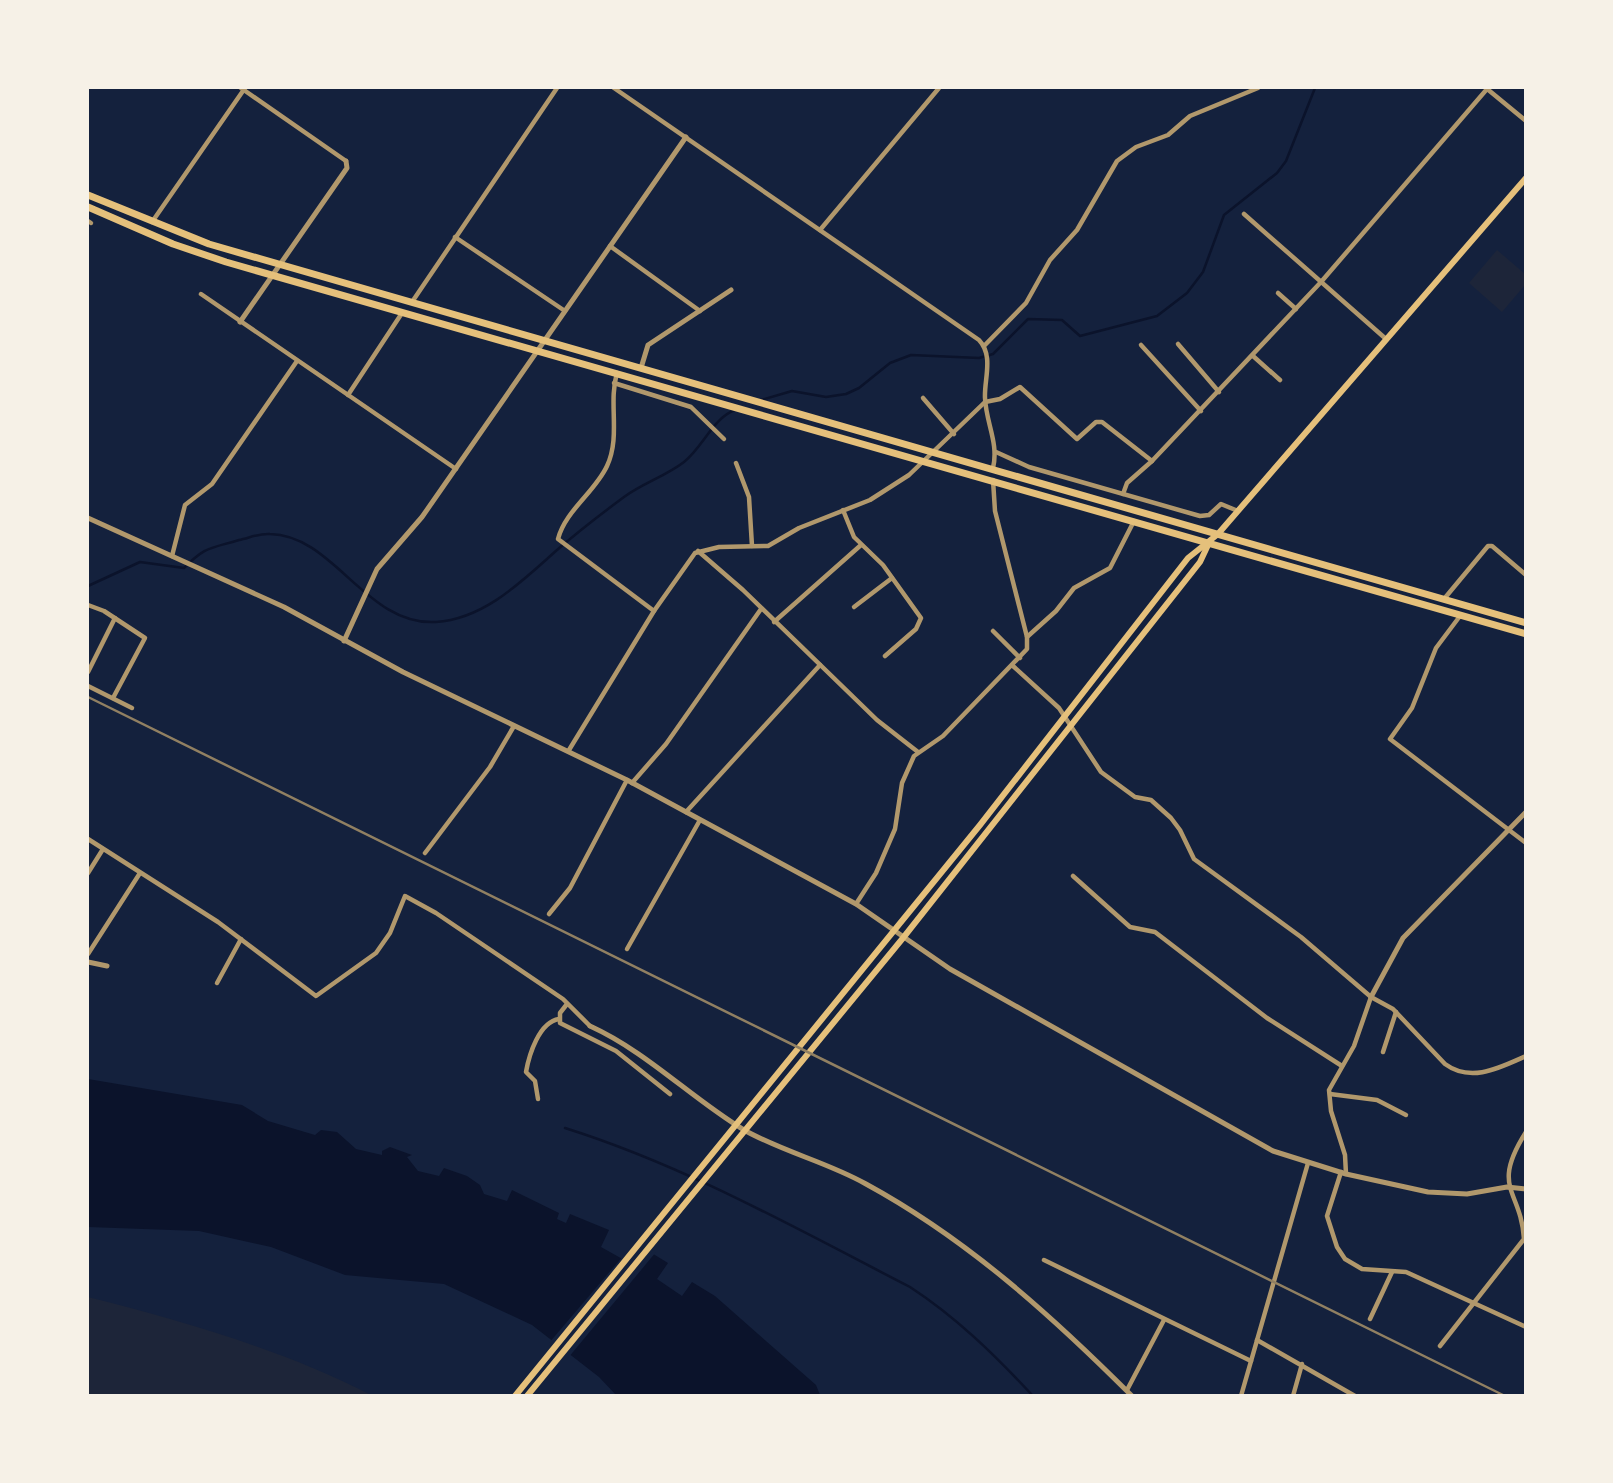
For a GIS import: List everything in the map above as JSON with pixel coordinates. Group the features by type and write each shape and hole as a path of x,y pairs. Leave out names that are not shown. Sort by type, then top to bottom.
{"main road":[{"path":"516,1395 894,931 1188,558 1209,544 1218,534 1525,178"},
{"path":"88,195 152,223 279,264 1525,623"},
{"path":"88,207 173,244 272,275 755,411 1525,634"},
{"path":"527,1395 903,938 1200,562 1209,544"}],"street":[{"path":"152,223 243,88 346,161 347,168 240,321"},
{"path":"412,302 557,88"},
{"path":"614,88 959,325 985,348 985,402 996,452 993,468"},
{"path":"820,230 939,88"},
{"path":"985,348 1026,303 1050,260 1077,230 1117,161 1136,147 1168,135 1190,116 1258,88"},
{"path":"1123,494 1127,483 1201,411 1321,282 1486,88 1525,121"},
{"path":"344,641 368,585 456,469 686,137"},
{"path":"1244,214 1386,339"},
{"path":"455,237 565,311"},
{"path":"610,246 700,311"},
{"path":"641,368 648,345 731,290"},
{"path":"1278,293 1296,309"},
{"path":"201,294 456,469"},
{"path":"348,395 402,312"},
{"path":"1178,344 1219,392"},
{"path":"1141,345 1201,411"},
{"path":"1253,355 1280,380"},
{"path":"172,556 185,505 212,484 297,361"},
{"path":"617,373 614,383 615,433 607,466 563,525 558,537 653,611"},
{"path":"614,383 691,407 724,439"},
{"path":"569,750 653,611 698,551 719,547 768,546 799,528 874,497 909,475 985,402 1000,399 1020,387 1077,439 1099,421 1152,461"},
{"path":"923,398 954,434"},
{"path":"996,452 1029,467 1200,516 1209,515 1221,504 1238,511"},
{"path":"736,463 749,497 752,546"},
{"path":"856,904 887,852 895,829 905,774 918,752 943,736 1027,649 1027,637 995,510 993,481"},
{"path":"843,510 850,529 892,578 921,620 916,629 885,656"},
{"path":"88,517 284,607 344,641 630,781 856,904 950,969 1244,1136 1308,1163 1428,1192 1467,1194 1507,1187 1525,1189"},
{"path":"1027,637 1056,611 1074,587 1110,568 1134,521"},
{"path":"774,622 862,545"},
{"path":"1444,599 1488,546 1492,546 1525,575"},
{"path":"698,551 877,720 918,752"},
{"path":"854,607 892,578"},
{"path":"88,605 115,618 145,640 113,698"},
{"path":"549,914 570,888 630,781 677,729 761,609"},
{"path":"1461,614 1458,622 1436,648 1412,708 1390,739 1511,829 1525,843"},
{"path":"88,672 115,618"},
{"path":"993,631 1020,658"},
{"path":"686,812 820,665"},
{"path":"1013,666 1065,716 1101,772 1135,797 1151,800 1171,818 1194,859 1301,937 1371,997 1396,1012 1455,1072 1483,1073 1525,1056"},
{"path":"88,685 132,708"},
{"path":"425,853 490,767 514,726"},
{"path":"1525,812 1403,938 1371,997 1354,1046 1330,1094 1331,1111 1345,1155 1343,1173 1327,1216 1337,1247 1353,1266 1406,1272 1475,1301 1525,1327"},
{"path":"627,949 700,820"},
{"path":"88,839 240,939 319,996 380,949 405,896 451,923 567,1004 590,1026 638,1053 735,1124 772,1144 846,1173 940,1228 1005,1277 1132,1395"},
{"path":"88,873 103,849"},
{"path":"88,954 140,873"},
{"path":"1073,876 1129,927 1155,932 1267,1018 1342,1066"},
{"path":"217,983 240,939"},
{"path":"88,962 107,966"},
{"path":"538,1099 535,1081 526,1072 529,1059 545,1025 559,1020 567,1004"},
{"path":"1383,1052 1396,1012"},
{"path":"559,1020 569,1030 616,1051 670,1094"},
{"path":"1330,1094 1377,1100 1406,1115"},
{"path":"1440,1346 1525,1239 1507,1187 1507,1174 1525,1132"},
{"path":"1241,1395 1308,1163"},
{"path":"1044,1260 1251,1361"},
{"path":"1370,1319 1392,1272"},
{"path":"1127,1390 1164,1320"},
{"path":"1257,1340 1355,1395"},
{"path":"1293,1395 1302,1364"}],"shaded area":[{"path":"1497,250 1525,274 1525,285 1502,312 1469,283"},
{"path":"88,1079 242,1105 268,1121 315,1135 321,1130 337,1132 356,1149 382,1155 382,1151 390,1147 412,1155 407,1157 418,1171 439,1176 444,1168 467,1176 480,1185 484,1194 507,1201 512,1190 559,1213 557,1219 566,1223 570,1214 609,1230 601,1247 626,1261 637,1244 668,1263 657,1279 682,1296 692,1282 715,1296 816,1385 820,1395 616,1395 599,1377 532,1325 444,1284 345,1275 271,1247 199,1231 88,1227"},
{"path":"88,1297 232,1338 303,1364 371,1395 88,1395"}],"pier":[{"path":"636,1241 656,1252 568,1358 549,1343"}],"waterway":[{"path":"761,400 792,391 826,397 846,394 859,388 890,363 911,355 979,358 993,354 1028,319 1062,320 1080,336 1157,316 1187,293 1203,272 1224,215 1277,173 1286,161 1315,88"},
{"path":"88,586 140,562 184,568 208,549 270,534 293,538 313,549 390,610 411,619 436,622 454,619 471,614 502,596 624,497 684,462 720,419 735,410"},
{"path":"565,1128 610,1143 698,1180 910,1287 974,1337 1033,1396"}],"railway":[{"path":"88,697 1505,1396"}]}
